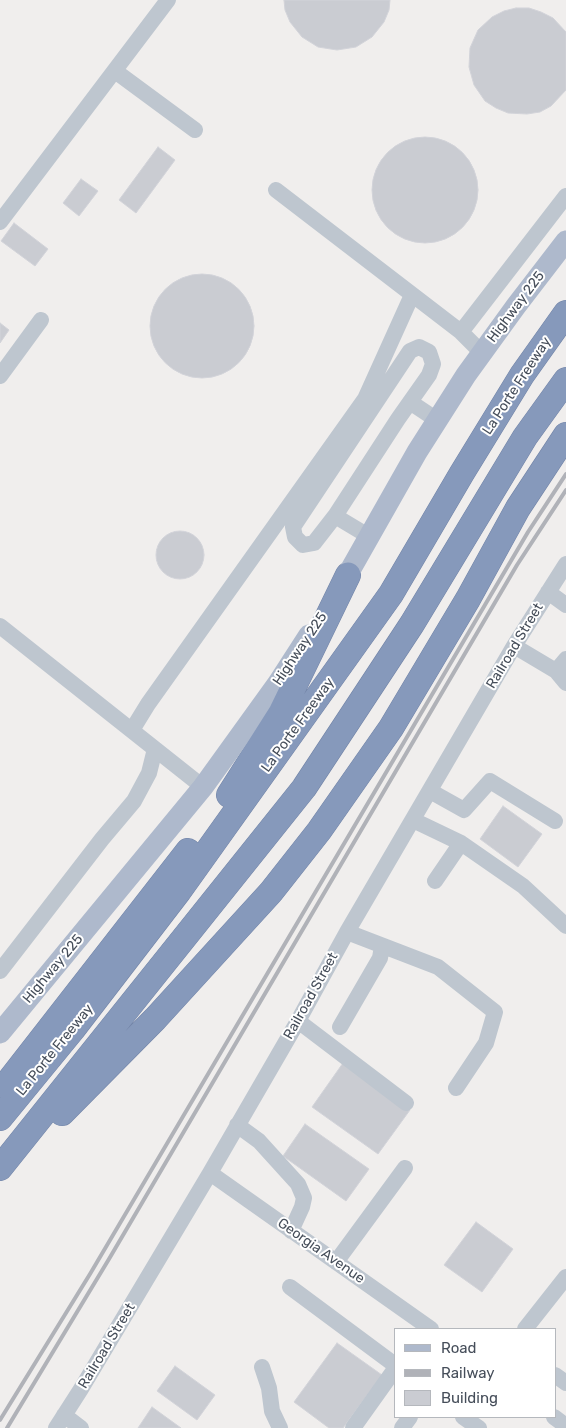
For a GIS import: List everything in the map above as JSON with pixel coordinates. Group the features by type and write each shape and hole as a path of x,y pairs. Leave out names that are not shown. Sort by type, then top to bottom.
{"highway":[{"name":"La Porte Freeway","path":"0,1118 73,1029 179,891 392,594 462,472 522,375 566,313"},
{"path":"0,1168 304,788 412,624 525,437 566,380"},
{"path":"0,1176 155,1019 271,892 320,832 391,728 468,599 518,508 566,435"},
{"path":"0,1093 214,818 281,713 348,575"}],"main road":[{"name":"Highway 225","path":"0,1033 203,787 278,682 348,575 417,452 482,353 566,241"}],"street":[{"path":"0,222 168,0"},
{"path":"115,70 195,130"},
{"path":"276,190 461,332 482,353"},
{"path":"461,332 566,196"},
{"path":"132,730 148,704 365,399 412,295"},
{"path":"0,376 41,320"},
{"path":"419,347 429,352 433,364 429,375 335,516 314,543 303,545 294,537 293,527 410,351 419,347"},
{"path":"410,402 438,420"},
{"path":"335,516 370,537"},
{"name":"Railroad Street","path":"60,1422 210,1173 347,932 514,646 566,564"},
{"path":"548,592 566,605"},
{"path":"0,626 203,787"},
{"path":"514,646 563,671"},
{"path":"0,971 102,839 134,801 149,773 155,749"},
{"path":"430,791 464,810 490,781 555,821"},
{"path":"413,820 461,844 523,886 566,926"},
{"path":"435,881 461,844"},
{"path":"347,932 438,967 495,1012 486,1043 456,1088"},
{"path":"340,1027 380,958 382,946"},
{"path":"298,1021 406,1103"},
{"path":"237,1124 259,1141 298,1184 304,1198 302,1208 291,1230"},
{"path":"336,1262 405,1168"},
{"name":"Georgia Avenue","path":"210,1173 426,1328"},
{"path":"526,1328 566,1277"},
{"path":"290,1287 394,1364"},
{"path":"262,1367 269,1388 272,1411 280,1428"},
{"path":"353,1428 394,1370"},
{"path":"464,1418 479,1428"},
{"path":"555,1418 566,1426"},
{"path":"60,1422 81,1428"}],"building":[{"path":"284,0 390,0 389,10 384,22 372,37 356,47 337,50 318,47 302,37 290,22 285,10"},
{"path":"516,8 529,8 541,12 553,18 566,32 566,90 551,106 540,112 527,114 508,113 496,108 485,101 474,85 469,67 470,48 478,30 492,17"},
{"path":"425,137 445,141 463,152 474,170 478,190 474,210 463,228 445,239 425,243 405,239 387,228 376,210 372,190 376,170 387,152 405,141"},
{"path":"158,147 175,160 136,213 119,200"},
{"path":"81,179 98,191 79,216 63,203"},
{"path":"14,223 48,249 35,266 1,241"},
{"path":"202,274 222,278 231,283 245,297 250,306 254,326 250,346 245,355 231,369 222,374 202,378 182,374 173,369 159,355 154,346 150,326 154,306 159,297 173,283 182,278"},
{"path":"0,323 9,330 0,343"},
{"path":"180,531 189,533 197,538 202,546 204,555 202,564 197,572 189,577 180,579 171,577 163,572 158,564 156,555 158,546 163,538 171,533"},
{"path":"503,806 542,834 518,867 480,839"},
{"path":"343,1063 410,1110 378,1154 312,1107"},
{"path":"305,1124 369,1169 346,1201 283,1156"},
{"path":"476,1222 513,1249 482,1292 444,1265"},
{"path":"337,1343 382,1375 343,1428 329,1428 294,1402"},
{"path":"175,1366 215,1395 197,1420 157,1391"},
{"path":"152,1407 181,1428 138,1428"}],"railway":[{"path":"0,1420 90,1274 528,532 566,474"},
{"path":"7,1428 109,1259 517,565 566,490"}]}
